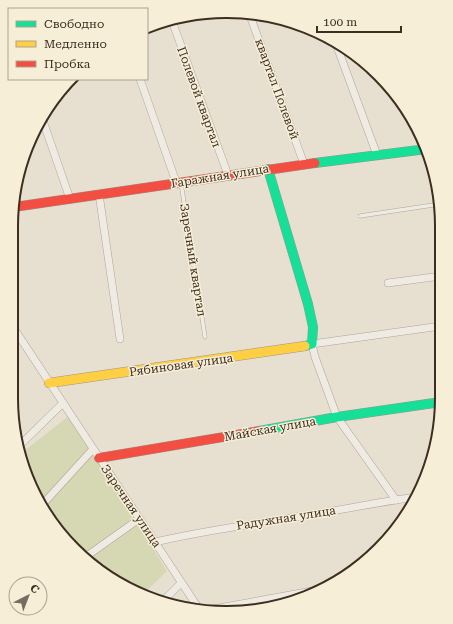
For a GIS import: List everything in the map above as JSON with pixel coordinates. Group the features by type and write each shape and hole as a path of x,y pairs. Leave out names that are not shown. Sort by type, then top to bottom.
{"street":[{"name":"квартал Полевой","path":"252,20 304,164"},
{"name":"Полевой квартал","path":"173,25 228,175"},
{"path":"339,51 377,155"},
{"path":"140,80 178,181"},
{"path":"44,125 70,199"},
{"name":"Гаражная улица","path":"19,206 178,181 420,150"},
{"path":"268,169 308,304 313,327 312,344 315,351 315,357 337,417 396,500"},
{"path":"99,194 120,339"},
{"path":"388,283 435,277"},
{"name":"Рябиновая улица","path":"49,383 435,327"},
{"name":"Заречная улица","path":"18,335 195,603"},
{"path":"23,442 63,403"},
{"name":"Майская улица","path":"99,458 337,417 435,403"},
{"path":"46,501 93,450"},
{"name":"Радужная улица","path":"155,542 192,533 409,498"},
{"path":"89,554 139,519"},
{"path":"167,597 181,583"},
{"path":"230,606 298,593"}],"lane":[{"name":"Заречный квартал","path":"178,181 205,337"},
{"path":"360,216 434,205"}],"shaded area":[{"path":"183,597 186,602 186,602 179,600"}],"green space":[{"path":"70,415 167,571 147,590 122,578 89,554 70,535 46,502 29,465 25,450"}],"traffic: fast":[{"path":"315,163 420,150"},
{"path":"268,169 308,304 313,327 312,344 305,346"},
{"path":"259,431 337,417 435,403"}],"traffic: slow":[{"path":"49,383 305,346"}],"traffic: jam":[{"path":"19,206 315,163"},
{"path":"99,458 259,431"}]}
